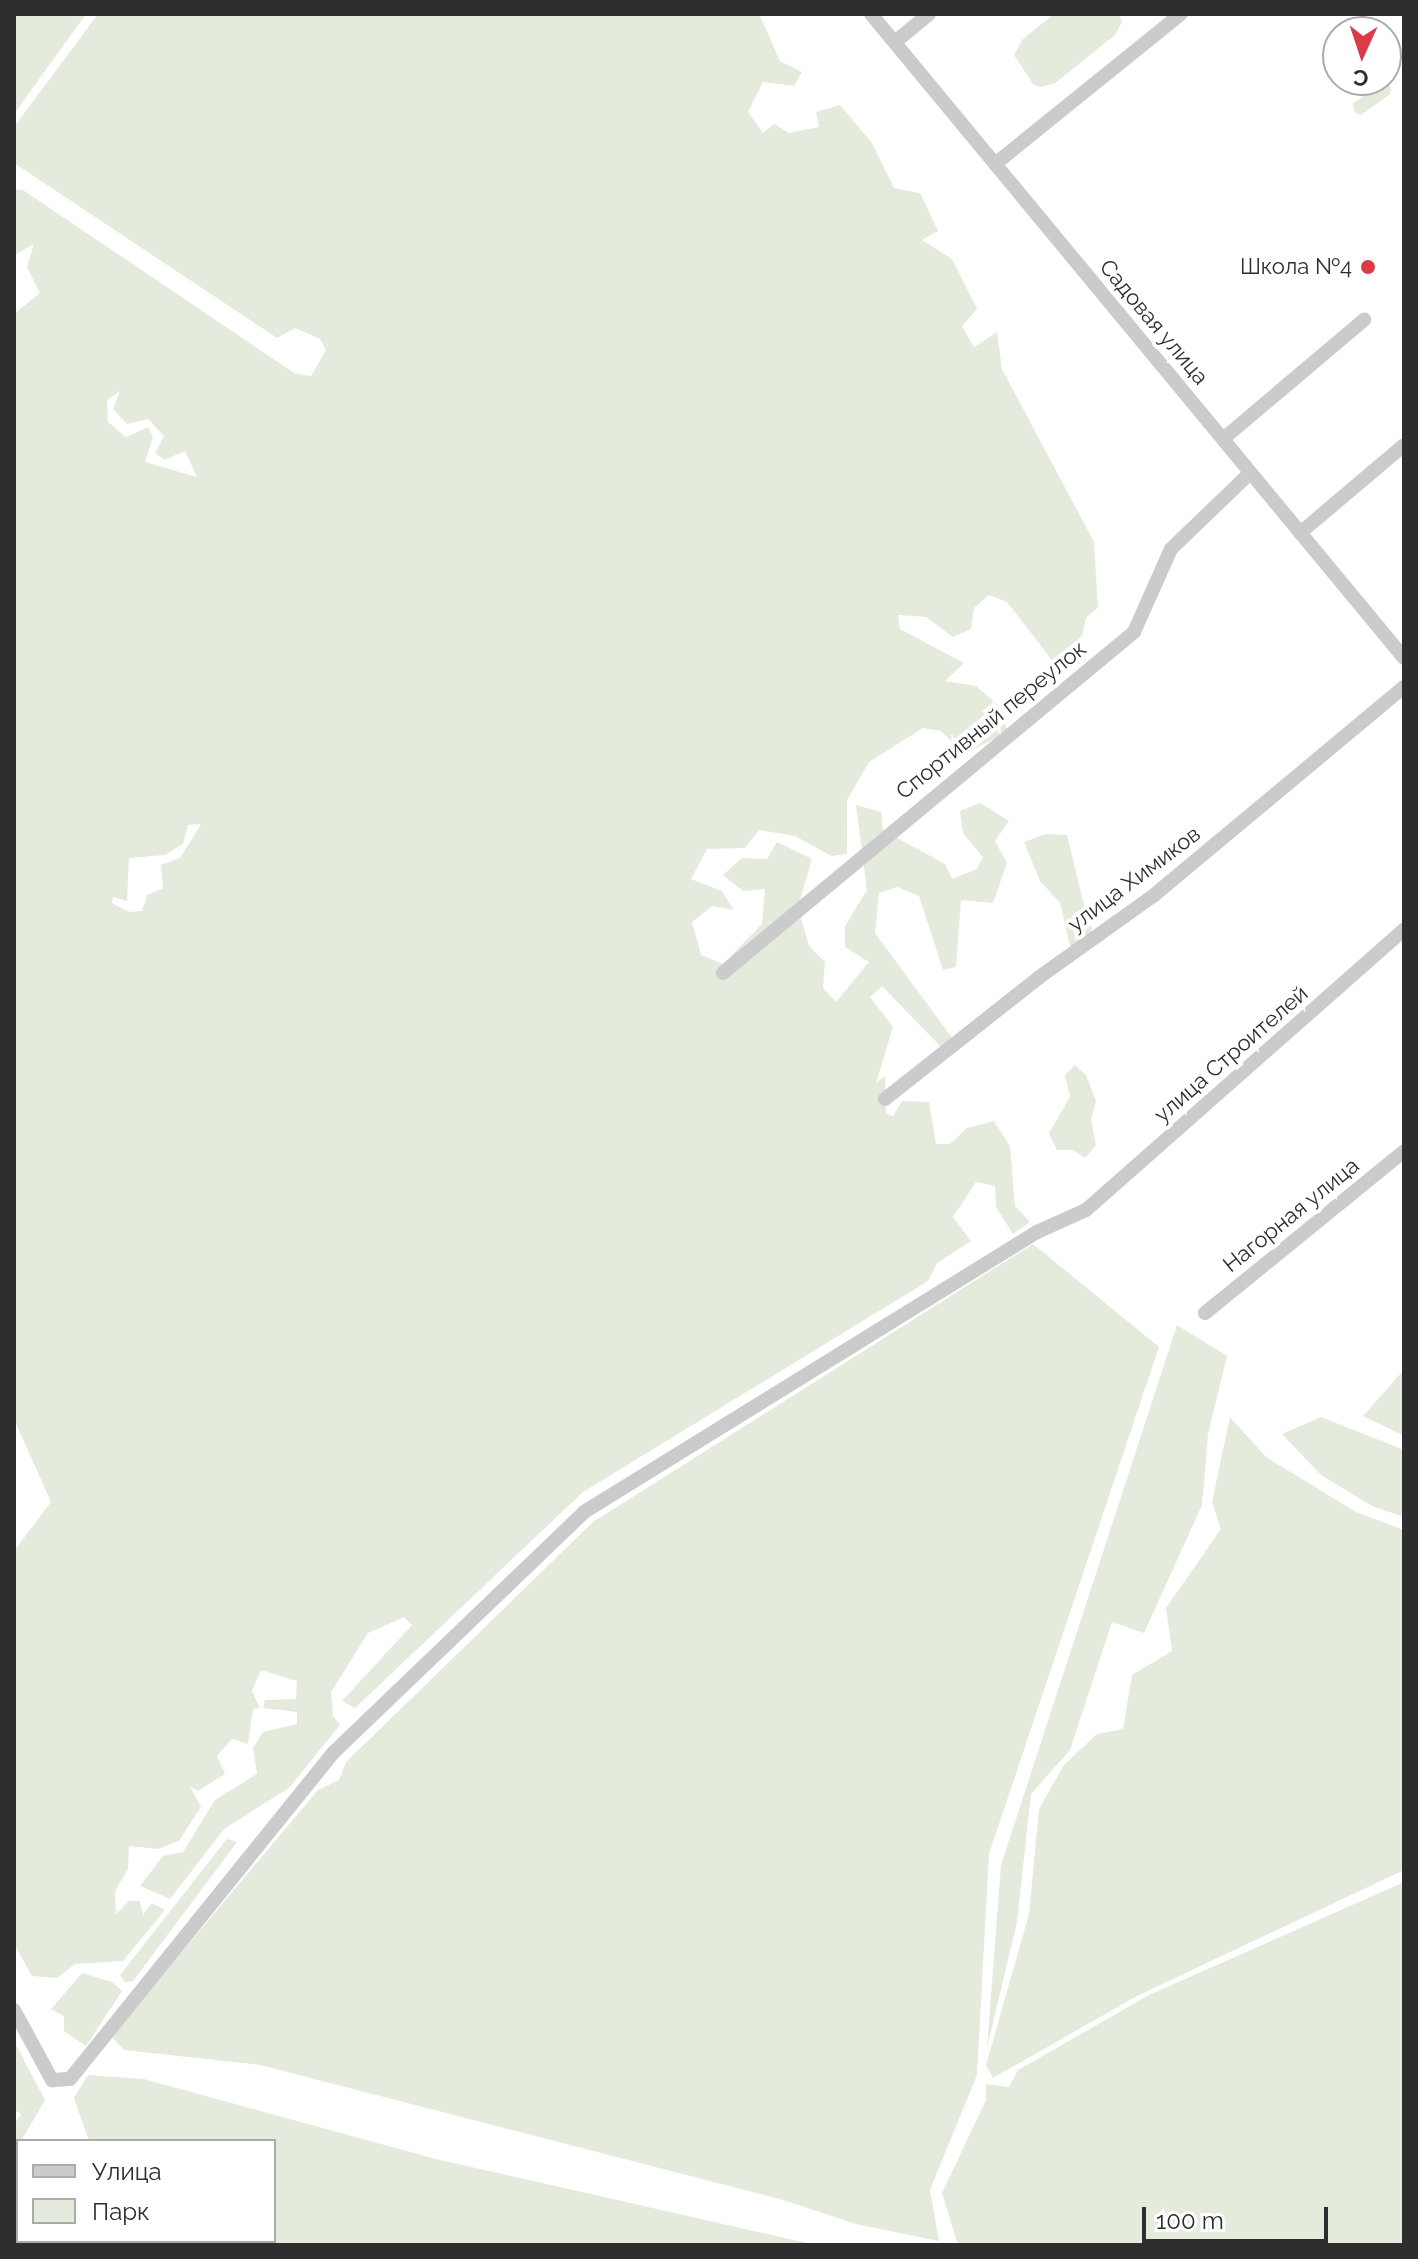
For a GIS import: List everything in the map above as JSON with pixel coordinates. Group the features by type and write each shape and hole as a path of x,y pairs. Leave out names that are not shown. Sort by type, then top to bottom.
{"street":[{"name":"Садовая улица","path":"871,14 1404,658"},
{"path":"895,42 929,14"},
{"path":"995,164 1181,14"},
{"path":"1223,439 1364,320"},
{"path":"1300,533 1404,445"},
{"name":"Спортивный переулок","path":"723,973 1134,632 1171,549 1250,473"},
{"name":"улица Химиков","path":"885,1099 1153,896 1404,687"},
{"name":"улица Строителей","path":"14,2010 52,2080 70,2079 333,1753 584,1512 1037,1232 1086,1210 1404,930"},
{"name":"Нагорная улица","path":"1205,1313 1404,1151"}],"green space":[{"path":"14,14 86,14 14,114"},
{"path":"98,14 760,16 780,61 802,72 794,86 763,82 748,112 763,133 774,124 789,133 819,127 816,112 840,105 872,143 894,188 920,193 938,231 922,240 952,259 977,309 962,326 974,347 997,332 1002,369 1094,542 1098,607 1086,618 1078,655 1059,669 1007,602 989,595 974,608 971,629 953,637 926,617 898,615 900,629 964,663 945,681 976,686 999,706 1008,732 964,754 941,731 923,728 869,762 847,800 847,854 831,856 795,836 759,830 745,848 707,849 691,879 722,891 734,910 712,906 692,922 701,955 723,964 762,924 765,889 743,891 723,875 742,858 767,859 777,842 812,859 798,907 809,946 825,962 823,988 836,1002 869,962 845,947 845,926 867,890 856,805 881,812 883,830 945,864 952,879 977,869 983,857 963,833 960,811 980,803 1009,821 995,841 1007,863 993,903 961,900 956,967 943,970 919,896 897,887 879,893 875,933 953,1039 943,1049 882,986 870,997 893,1027 876,1083 885,1076 886,1114 893,1116 902,1101 929,1102 936,1144 950,1144 967,1128 994,1121 1010,1146 1015,1206 1030,1222 1013,1234 996,1207 995,1186 976,1182 953,1217 971,1241 937,1263 928,1281 583,1492 355,1708 342,1701 412,1625 404,1617 368,1633 331,1692 333,1716 340,1725 289,1788 224,1829 170,1899 140,1886 163,1856 183,1852 215,1800 257,1774 253,1748 263,1732 297,1724 297,1712 263,1708 265,1700 296,1699 297,1681 261,1670 252,1691 260,1708 253,1709 248,1744 232,1739 217,1756 225,1774 198,1791 190,1786 201,1807 179,1841 158,1849 129,1846 128,1869 115,1891 116,1914 129,1901 140,1901 143,1915 152,1903 165,1910 123,1961 75,1964 57,1978 32,1976 14,1944 14,1551 51,1502 14,1419 14,314 40,293 27,267 34,244 14,255 14,189 23,190 294,373 311,376 326,350 320,339 295,328 277,338 14,163 14,127","holes":["120,391 113,409 127,424 148,419 164,436 155,453 164,460 185,451 197,477 145,462 153,437 148,427 126,437 108,422 107,400","201,824 180,858 161,865 163,888 147,895 142,911 129,912 112,903 113,897 127,901 129,858 165,855 183,844 188,825"]},
{"path":"1054,14 1119,14 1122,22 1115,35 1054,84 1040,87 1033,84 1014,55 1023,39"},
{"path":"1364,96 1387,96 1361,115 1354,112 1353,103"},
{"path":"1046,834 1067,835 1085,909 1076,916 1092,927 1088,948 1070,946 1060,903 1040,881 1024,842"},
{"path":"1075,1065 1086,1075 1096,1101 1091,1119 1096,1145 1085,1158 1073,1150 1057,1150 1049,1133 1070,1097 1065,1075"},
{"path":"1033,1244 1159,1347 989,1854 977,2075 930,2190 939,2241 856,2224 783,2200 260,2065 124,2050 111,2036 318,1790 339,1780 346,1762 593,1522"},
{"path":"1177,1325 1227,1356 1208,1434 1202,1505 1144,1633 1112,1622 1070,1750 1031,1794 1017,1922 987,2048 1001,1865"},
{"path":"1402,1372 1404,1376 1404,1436 1363,1416"},
{"path":"1230,1417 1266,1457 1356,1512 1404,1530 1404,1870 1137,1996 993,2078 986,2065 1029,1914 1039,1809 1064,1765 1097,1734 1123,1729 1132,1675 1172,1651 1166,1608 1221,1529 1212,1502"},
{"path":"1321,1417 1404,1450 1404,1517 1372,1506 1321,1475 1282,1434"},
{"path":"227,1839 237,1842 133,1981 125,1982 120,1975"},
{"path":"1404,1882 1404,2245 958,2245 942,2193 986,2100 986,2084 1009,2087 1018,2070 1149,1995"},
{"path":"82,1973 112,1982 122,1991 86,2046 64,2031 64,2016 51,2009"},
{"path":"14,2041 45,2100 22,2139 16,2139 14,2153 14,2125 21,2114 14,2110"},
{"path":"88,2075 144,2079 436,2159 816,2245 62,2245 276,2243 276,2139 88,2139 74,2098"}],"place":[{"name":"Школа №4","path":"1368,267"}]}
